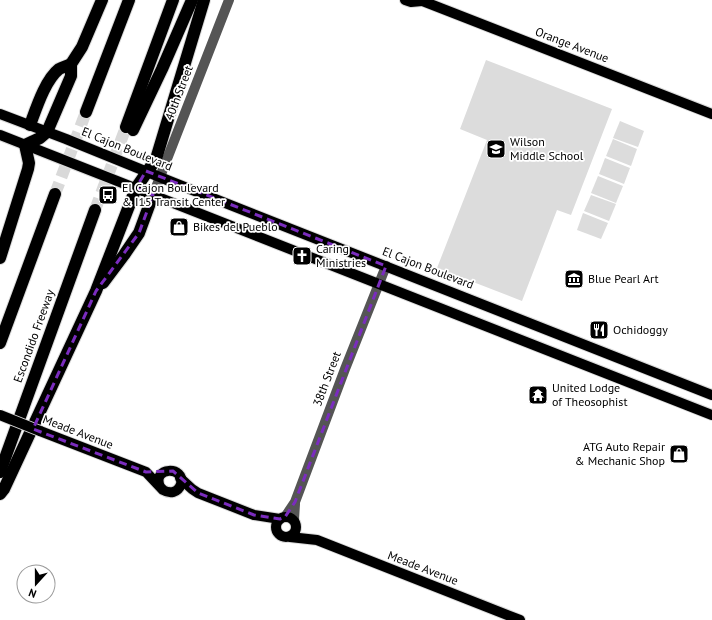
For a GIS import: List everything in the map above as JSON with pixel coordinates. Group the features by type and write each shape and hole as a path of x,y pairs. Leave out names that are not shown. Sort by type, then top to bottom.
{"highway":[{"path":"30,126 52,77 60,69 71,64 82,47 102,0"},
{"path":"86,112 129,0"},
{"path":"173,0 129,129 162,69 192,0"},
{"path":"0,494 25,447 96,291 136,188 146,171 156,159 204,0"},
{"path":"0,258 28,169 29,163 25,145 40,138 47,132 71,76 71,64"},
{"path":"0,344 55,194"},
{"path":"96,291 139,233 154,195"},
{"name":"Escondido Freeway","path":"0,472 95,210"}],"main road":[{"name":"Orange Avenue","path":"405,0 411,2 421,1 712,114"},
{"name":"El Cajon Boulevard","path":"0,114 712,395"},
{"path":"0,135 712,415"},
{"name":"Meade Avenue","path":"0,415 146,472 173,471 198,493 254,515 289,520 317,540 520,620"},
{"path":"160,488 159,480 162,473 165,471"},
{"name":"Meade Avenue","path":"146,472 160,488 166,492 198,493"},
{"path":"174,492 181,485 180,478"},
{"name":"Meade Avenue","path":"254,515 276,531"},
{"path":"289,520 295,532 290,537 282,537 276,531 276,524 289,520"},
{"name":"Meade Avenue","path":"290,537 317,540"}],"street":[{"name":"40th Street","path":"154,195 229,0"},
{"name":"38th Street","path":"289,520 345,369 386,266"}],"highlighted area":[{"path":"146,171 386,266 295,502 285,517 280,519 254,515 198,493 173,471 146,472 33,429 96,291 139,233 153,195 136,188"}],"shaded area":[{"path":"486,60 612,109 571,215 557,210 522,301 437,268 487,140 460,129"},
{"path":"620,121 644,131 638,147 613,138"},
{"path":"613,139 637,149 631,166 606,156"},
{"path":"605,158 630,168 624,184 599,174"},
{"path":"598,176 623,186 616,203 591,193"},
{"path":"591,195 616,204 609,221 584,211"},
{"path":"583,213 608,223 601,239 577,230"}],"tunnel":[{"path":"55,194 86,112"},
{"path":"95,210 126,127"}],"place":[{"name":"Wilson Middle School","path":"496,149"},
{"name":"El Cajon Boulevard & I15 Transit Center","path":"108,195"},
{"name":"Bikes del Pueblo","path":"179,227"},
{"name":"Caring Ministries","path":"302,256"},
{"name":"Blue Pearl Art","path":"574,279"},
{"name":"Ochidoggy","path":"599,330"},
{"name":"United Lodge of Theosophist","path":"538,395"},
{"name":"ATG Auto Repair & Mechanic Shop","path":"679,454"}]}
